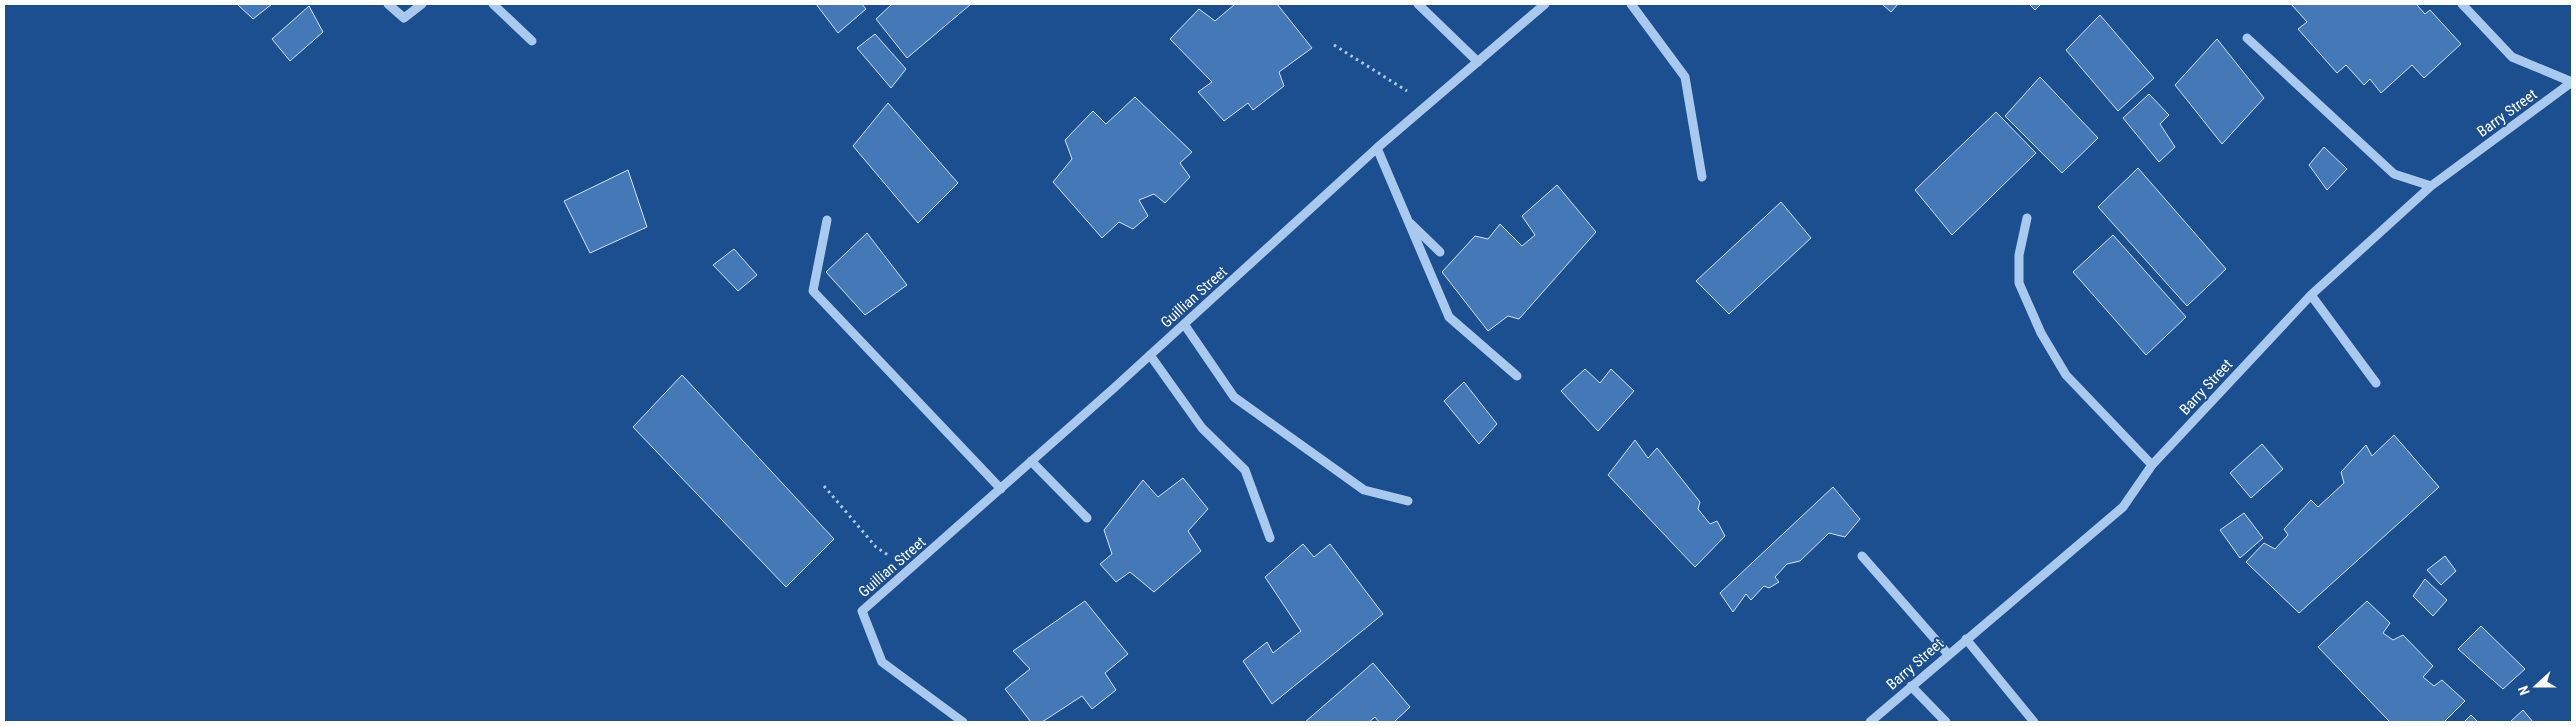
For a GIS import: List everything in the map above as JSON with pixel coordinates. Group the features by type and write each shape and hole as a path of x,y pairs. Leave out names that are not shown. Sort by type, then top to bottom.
{"street":[{"path":"388,4 404,18 422,4"},
{"path":"493,4 532,41"},
{"path":"1418,4 1478,62"},
{"name":"Guillian Street","path":"964,722 882,662 862,612 1378,148 1545,4"},
{"path":"1631,4 1685,78 1702,177"},
{"path":"2462,4 2512,57 2572,82"},
{"path":"2246,38 2394,174 2431,186"},
{"name":"Barry Street","path":"1876,720 1948,654 2123,507 2152,465 2312,295 2431,186 2572,82"},
{"path":"1378,148 1449,317 1518,376"},
{"path":"2027,218 2019,255 2019,283 2042,334 2066,375 2152,465"},
{"path":"827,220 813,291 1001,489"},
{"path":"1408,221 1440,252"},
{"path":"2312,295 2376,383"},
{"path":"1184,324 1234,397 1364,490 1408,501"},
{"path":"1150,355 1202,428 1245,470 1270,538"},
{"path":"1031,461 1087,518"},
{"path":"1862,556 1948,654"},
{"path":"1966,639 2034,722"},
{"path":"1911,686 1946,722"}],"path":[{"path":"1334,45 1428,104"},
{"path":"824,486 876,547 910,570"}],"building":[{"path":"237,4 272,4 253,19"},
{"path":"816,4 862,4 866,9 838,33"},
{"path":"892,4 971,4 907,58 876,19"},
{"path":"1235,4 1277,4 1312,48 1279,72 1284,86 1253,110 1248,103 1224,121 1198,92 1212,82 1170,39 1199,9 1215,21"},
{"path":"1882,4 1898,4 1891,12"},
{"path":"2029,4 2041,4 2035,10"},
{"path":"2291,4 2416,4 2425,14 2430,10 2461,44 2424,78 2412,65 2381,93 2370,79 2364,85 2346,65 2337,73 2298,29 2307,22"},
{"path":"309,6 323,32 290,61 272,39"},
{"path":"2100,15 2154,78 2118,111 2066,50"},
{"path":"875,34 906,69 891,88 857,48"},
{"path":"2217,39 2264,98 2222,144 2175,85"},
{"path":"2040,77 2098,138 2062,173 2005,116"},
{"path":"2149,94 2169,115 2160,124 2175,147 2159,162 2123,118"},
{"path":"1135,97 1192,152 1180,163 1190,177 1165,203 1154,194 1139,200 1148,216 1133,229 1119,222 1102,238 1053,182 1072,159 1065,140 1093,111 1106,124"},
{"path":"888,103 958,183 918,223 853,146"},
{"path":"1996,112 2036,153 1952,235 1915,190"},
{"path":"2324,147 2347,169 2327,190 2309,165"},
{"path":"2138,168 2226,269 2187,306 2098,207"},
{"path":"628,170 647,227 590,253 564,201"},
{"path":"1557,185 1596,232 1519,319 1508,316 1488,331 1442,272 1475,236 1488,239 1500,224 1522,246 1535,235 1522,216"},
{"path":"1781,202 1811,238 1729,314 1696,281"},
{"path":"867,233 907,285 865,315 826,272"},
{"path":"2113,235 2186,317 2146,355 2073,272"},
{"path":"734,249 757,275 738,291 713,265"},
{"path":"1585,369 1600,383 1611,369 1634,391 1598,431 1561,391"},
{"path":"682,375 834,539 786,587 633,427"},
{"path":"1464,382 1497,424 1479,444 1444,401"},
{"path":"2394,435 2439,487 2299,613 2246,562 2264,543 2275,549 2288,535 2284,529 2311,500 2318,507 2344,483 2341,472 2366,445 2372,456"},
{"path":"1635,440 1648,458 1657,448 1700,502 1698,509 1710,524 1717,521 1725,536 1695,567 1608,475"},
{"path":"2262,444 2283,469 2251,498 2230,473"},
{"path":"1183,478 1208,509 1188,531 1201,551 1154,592 1130,572 1116,582 1100,564 1112,554 1104,530 1143,480 1158,497"},
{"path":"1833,487 1860,519 1845,537 1829,533 1800,561 1787,564 1775,577 1779,582 1769,588 1764,586 1751,600 1746,594 1733,612 1720,593"},
{"path":"2244,513 2263,538 2240,558 2220,530"},
{"path":"1303,544 1314,557 1330,544 1383,614 1272,704 1243,661 1267,642 1273,653 1301,631 1265,577"},
{"path":"2445,556 2456,571 2441,585 2427,570"},
{"path":"2425,579 2447,600 2433,616 2413,596"},
{"path":"1085,601 1128,654 1105,673 1116,690 1092,709 1082,696 1042,722 1031,722 1005,689 1030,669 1013,651"},
{"path":"2367,601 2390,623 2383,633 2393,640 2403,635 2433,666 2423,677 2434,686 2442,680 2465,701 2444,722 2390,722 2318,647"},
{"path":"2481,626 2525,669 2503,689 2458,649"},
{"path":"1373,663 1410,707 1394,722 1379,722 1375,717 1369,722 1305,722"},
{"path":"2523,710 2533,722 2510,722"},
{"path":"2471,715 2478,722 2464,722"}]}
